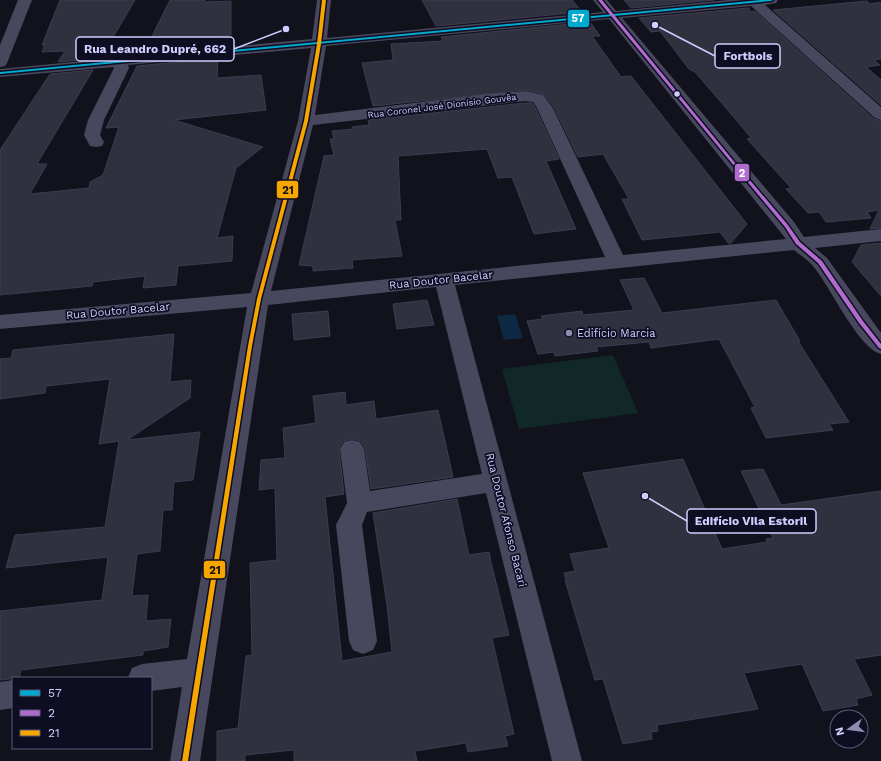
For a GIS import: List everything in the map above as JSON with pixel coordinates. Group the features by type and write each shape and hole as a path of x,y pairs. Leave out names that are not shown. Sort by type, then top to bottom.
{"street":[{"path":"0,63 25,0"},
{"path":"185,761 240,408 259,299 306,121 319,44 324,0"},
{"path":"600,0 787,226 793,244 820,262 861,322 881,347"},
{"path":"0,73 771,0"},
{"path":"754,2 881,115"},
{"path":"96,142 92,135 96,120 122,68 117,62"},
{"name":"Rua Coronel José Dionísio Gouvêa","path":"306,121 495,98 525,96 538,98 545,108 617,263"},
{"name":"Rua Doutor Bacelar","path":"0,322 259,299 881,235"},
{"name":"Rua Doutor Afonso Bacari","path":"444,280 567,761"},
{"path":"352,449 359,503 349,526 363,641"},
{"path":"359,503 496,482"},
{"path":"150,677 198,671"},
{"path":"0,696 12,694"}],"green space":[{"path":"613,355 638,413 519,429 502,369"}],"water":[{"path":"515,314 523,338 504,340 497,316"}],"building":[{"path":"60,0 135,0 101,58 58,62 65,51 42,52 45,44 42,45"},
{"path":"170,0 205,0 205,2 231,1 231,35 219,36 218,46 143,54"},
{"path":"422,0 572,0 582,12 436,26"},
{"path":"624,0 714,0 631,8"},
{"path":"867,1 870,4 881,2 881,59 874,60 880,65 866,67 881,80 881,105 773,10"},
{"path":"749,8 750,12 755,11 874,119 881,121 881,228 870,229 879,210 867,212 871,218 826,222 819,212 808,213 786,189 791,188 747,139 751,138 743,128 695,72 689,69 660,31 651,32 639,18"},
{"path":"590,22 600,36 592,36 621,77 631,76 747,224 731,243 728,243 720,232 642,240 622,199 629,199 603,154 578,157 554,107 543,94 525,90 373,106 362,63 393,60 391,44 443,41 441,37"},
{"path":"218,58 217,78 261,75 266,110 174,120 263,147 236,168 217,238 233,236 232,261 178,266 176,285 143,288 145,276 93,282 92,286 0,295 0,150 50,74 93,70 37,164 47,164 30,194 89,188 90,182 103,175 119,127 106,128 137,66"},
{"path":"532,103 536,109 559,159 546,161 576,229 534,234 512,177 498,178 487,149 398,156 401,220 395,220 402,256 352,260 353,268 313,271 313,266 299,265 324,156 334,155 330,139 334,139 332,131 353,129 352,127 369,125 368,120"},
{"path":"881,243 881,296 852,262 861,245"},
{"path":"644,278 662,313 776,300 800,341 798,341 849,422 829,424 833,430 766,438 751,408 755,407 719,339 651,348 649,342 596,347 598,351 555,356 554,352 538,354 527,321 543,319 541,316 582,311 583,315 634,310 620,280"},
{"path":"427,300 434,325 397,329 393,304"},
{"path":"328,311 330,336 294,340 292,314"},
{"path":"174,334 170,382 191,380 190,398 127,440 200,432 193,480 174,482 172,510 163,510 160,551 137,554 132,596 148,595 146,621 171,619 168,647 143,651 143,655 21,670 19,677 0,680 0,611 102,600 108,557 6,568 15,535 105,527 119,441 99,444 110,379 46,386 45,393 0,399 0,359 11,358 13,350"},
{"path":"345,392 346,405 374,401 376,419 438,410 453,477 371,489 365,449 361,441 352,439 343,441 339,449 344,494 325,497 342,661 392,652 387,605 373,513 457,499 469,555 489,552 509,635 492,638 514,734 505,736 508,746 468,752 466,743 415,751 417,761 294,761 294,750 245,755 245,761 217,761 217,731 238,728 246,656 252,655 250,563 277,560 275,488 259,490 261,460 285,458 283,428 316,423 313,396"},
{"path":"683,459 722,549 767,542 766,539 773,538 741,471 763,469 781,505 881,491 881,655 854,659 872,695 856,699 858,705 823,711 802,664 744,673 758,709 657,725 658,731 651,732 652,739 623,744 603,679 595,680 565,580 564,573 575,571 570,554 609,548 583,473"}],"transit line":[{"name":"21","path":"185,761 250,346 259,299 306,121 319,44 324,0"},
{"name":"2","path":"600,0 787,226 798,243 820,262 861,322 881,347"},
{"name":"57","path":"0,73 771,0"}],"place":[{"name":"Fortbois","path":"655,25"},
{"name":"Rua Leandro Dupré, 662","path":"286,29"},
{"name":"Edifício Marcia","path":"569,333"},
{"name":"Edifício Vila Estoril","path":"645,496"}]}
